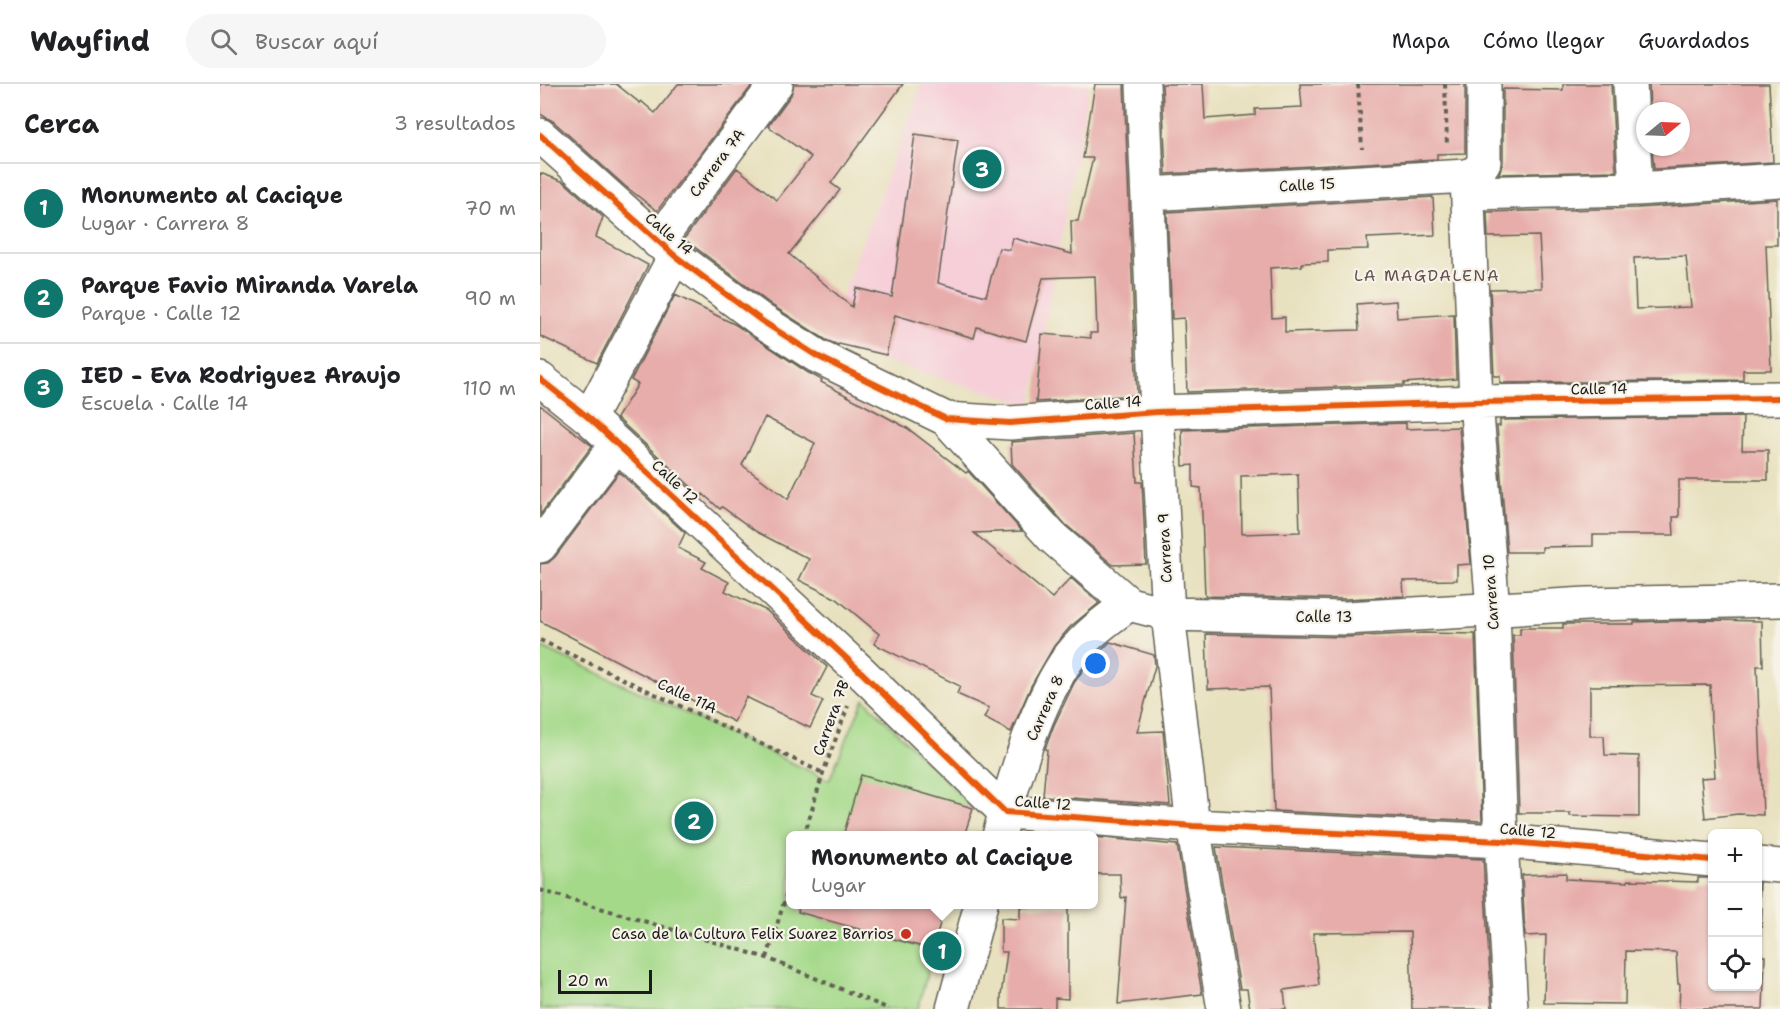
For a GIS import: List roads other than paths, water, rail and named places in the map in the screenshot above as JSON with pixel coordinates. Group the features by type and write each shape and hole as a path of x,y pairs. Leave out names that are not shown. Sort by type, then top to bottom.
{"street":[{"name":"Carrera 7A","path":"589,418 667,249 776,84"},
{"name":"Carrera 9","path":"1143,84 1168,614 1193,826 1224,1009"},
{"path":"1461,182 1478,171 1484,162 1484,84"},
{"path":"1630,84 1636,189"},
{"name":"Calle 14","path":"540,135 667,249 762,321 817,356 946,419 1010,423 1157,412 1476,402 1780,398"},
{"name":"Calle 15","path":"1148,194 1363,182 1461,182 1636,189 1780,180"},
{"name":"Carrera 10","path":"1461,182 1493,609 1501,841 1511,1009"},
{"name":"Calle 12","path":"540,379 589,418 861,672 1002,824 1193,826 1501,841 1708,860"},
{"name":"Calle 13","path":"946,419 1052,537 1129,604 1168,614 1346,618 1587,603 1780,600"},
{"path":"540,546 617,444"},
{"name":"Carrera 8","path":"1002,824 1044,702 1070,657 1096,627 1129,604"},
{"path":"1762,864 1780,866"},
{"path":"953,1009 980,909"}],"place":[{"name":"IED - Eva Rodriguez Araujo","path":"982,169"},
{"name":"Parque Favio Miranda Varela","path":"694,821"},
{"name":"Casa de la Cultura Felix Suarez Barrios","path":"906,934"},
{"name":"Monumento al Cacique","path":"942,951"}],"district":[{"name":"LA MAGDALENA","path":"1427,275"}]}
